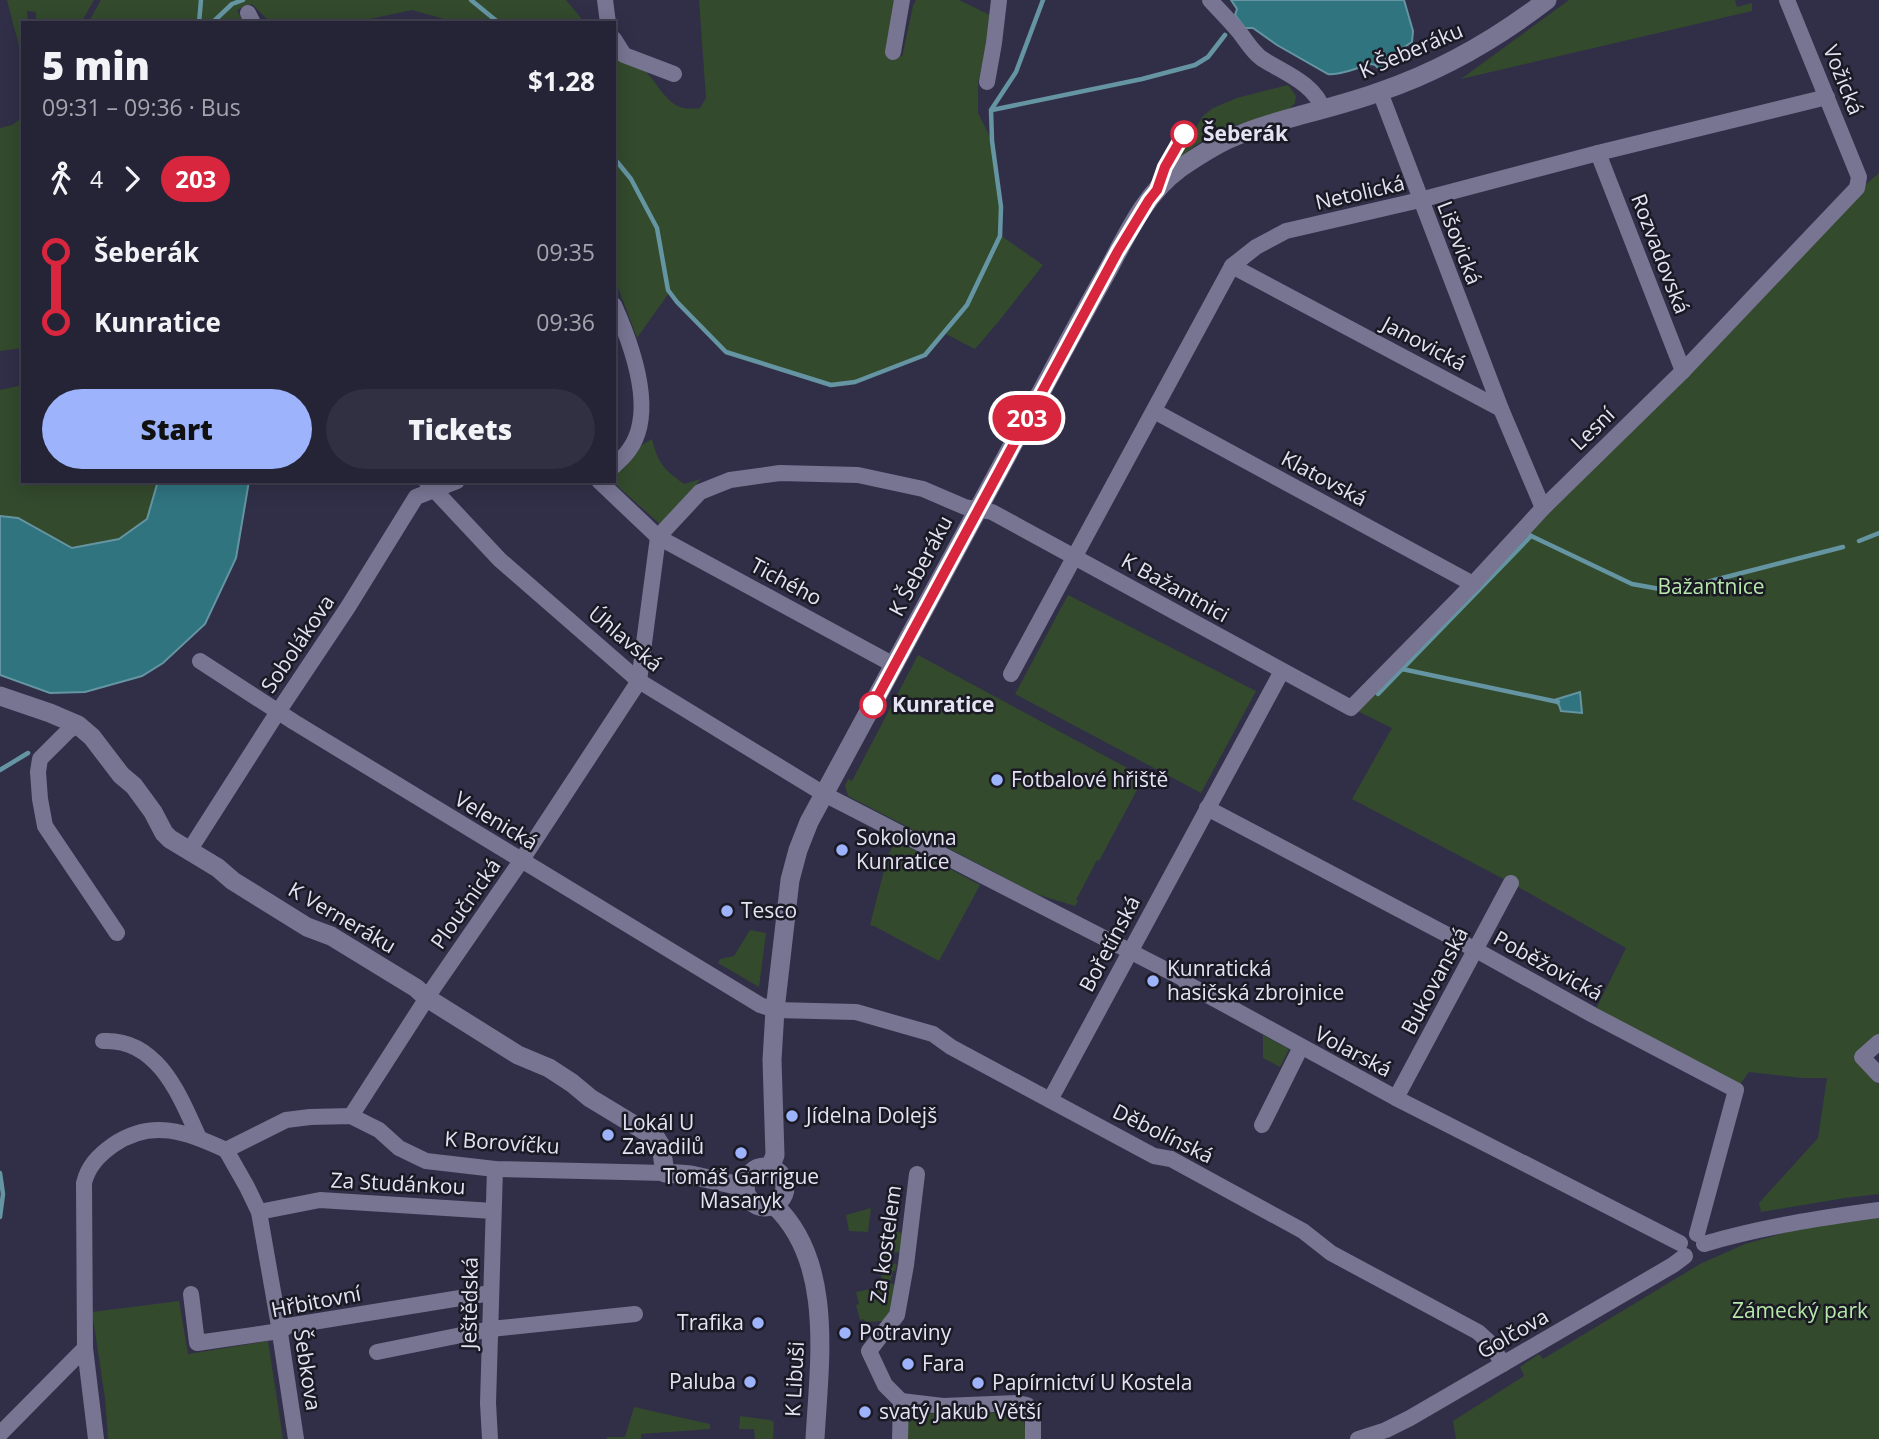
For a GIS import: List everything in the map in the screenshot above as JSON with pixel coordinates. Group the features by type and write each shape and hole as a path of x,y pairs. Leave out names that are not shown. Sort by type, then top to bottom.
{"street":[{"path":"605,0 608,21"},
{"path":"893,52 902,0"},
{"path":"987,82 999,0"},
{"path":"1210,0 1251,49 1310,89 1319,98 1323,110"},
{"name":"K Šeberáku","path":"770,1168 775,1155 772,1060 775,1010 790,880 798,850 809,822 1127,234 1157,190 1176,171 1229,139 1380,92 1426,74 1501,34 1547,0"},
{"name":"Vožická","path":"1787,0 1859,177"},
{"path":"616,42 624,55 674,74"},
{"name":"Lišovická","path":"1380,92 1501,409"},
{"name":"Netolická","path":"1011,674 1232,266 1256,247 1286,231 1420,200 1827,97"},
{"name":"Rozvadovská","path":"1598,153 1683,371"},
{"name":"Lesní","path":"1351,708 1543,508 1683,371 1852,194 1857,188 1859,177"},
{"name":"Janovická","path":"1232,266 1501,409"},
{"path":"616,310 628,337 641,390 640,425 631,449 616,464"},
{"path":"1501,409 1543,508"},
{"name":"Klatovská","path":"1154,411 1473,583"},
{"name":"K Bažantnici","path":"659,537 700,492 730,480 780,472 858,475 923,489 965,507 992,512 1351,708"},
{"name":"Tichého","path":"601,483 659,537 894,665"},
{"name":"Úhlavská","path":"429,486 500,560 639,681 824,794"},
{"name":"Sobolákova","path":"189,851 348,607 416,497 429,486"},
{"path":"639,681 659,537"},
{"name":"Velenická","path":"200,661 521,861 740,993 775,1010"},
{"name":"Bořetínská","path":"1050,1100 1282,671"},
{"name":"Ploučnická","path":"351,1115 639,681"},
{"name":"K Verneráku","path":"0,696 78,725 92,737 121,775 134,786 164,833 175,842 307,927 331,936 416,988 427,998 518,1055 549,1068 590,1098 656,1138 661,1146 665,1173"},
{"path":"78,725 40,759 40,799 45,826 117,933"},
{"name":"Volarská","path":"824,794 1182,978 1191,986 1301,1048 1682,1249"},
{"name":"Poběžovická","path":"1207,808 1736,1090 1700,1239"},
{"name":"Bukovanská","path":"1396,1098 1511,883"},
{"name":"Děbolínská","path":"775,1010 852,1011 933,1034 951,1047 1154,1156 1171,1159 1303,1231 1331,1253 1478,1332 1490,1343 1503,1364"},
{"path":"103,1041 118,1040 152,1058 176,1086 200,1138"},
{"path":"1879,1042 1862,1056 1879,1075"},
{"path":"1262,1125 1301,1048"},
{"path":"96,1439 85,1348 84,1183 90,1166 122,1139 142,1131 161,1129 200,1138 226,1150 286,1120 351,1115"},
{"name":"K Borovíčku","path":"351,1115 379,1130 399,1148 426,1161 495,1169 691,1175 745,1186"},
{"name":"Šebkova","path":"226,1150 259,1212 296,1439"},
{"path":"770,1168 779,1174 784,1184 783,1194 774,1205 764,1207 754,1204 747,1197 745,1186 751,1173 770,1168"},
{"name":"Ještědská","path":"490,1439 488,1403 495,1169"},
{"name":"Za kostelem","path":"901,1401 885,1385 869,1351 897,1315 917,1174"},
{"name":"Za Studánkou","path":"259,1212 320,1200 493,1211"},
{"name":"K Libuši","path":"774,1205 799,1237 810,1267 820,1321 815,1439"},
{"path":"1700,1239 1879,1210"},
{"name":"Golčova","path":"1358,1439 1386,1430 1410,1418 1673,1265 1687,1234 1700,1239"},
{"name":"Hřbitovní","path":"191,1294 197,1343 491,1293"},
{"path":"377,1352 491,1329 635,1314"},
{"path":"0,1434 85,1348"},
{"path":"900,1439 901,1401 943,1406 1017,1403 1027,1405 1033,1411 1033,1439"}],"green space":[{"path":"7,0 94,0 82,21 36,21 36,12 27,11 28,21 21,21 21,53"},
{"path":"101,0 566,0 583,21 451,21 412,10 348,21 269,21 252,4 237,10 243,21 89,21"},
{"path":"699,0 898,0 890,46 902,57 916,0 959,0 994,17 978,82 978,113 992,141 1001,207 1000,235 1043,265 975,349 944,333 928,352 855,382 832,384 726,352 679,305 671,290 637,338 616,282 616,52 644,70 675,104 690,109 700,108 706,98"},
{"path":"1569,0 1735,0 1737,7 1752,3 1752,11 1461,79"},
{"path":"1288,85 1296,96 1295,103 1289,109 1233,126 1197,144 1174,163 1203,116 1213,108 1237,98"},
{"path":"19,120 21,348 0,351 0,128"},
{"name":"Bažantnice","path":"1879,173 1879,1042 1857,1060 1879,1085 1879,1194 1761,1212 1759,1203 1818,1138 1827,1078 1749,1072 1736,1090 1593,1015 1626,948 1511,883 1352,799 1392,728 1351,708 1857,192"},
{"path":"21,385 21,483 157,483 147,519 119,539 72,548 18,518 0,516 0,390"},
{"path":"652,439 659,460 671,474 684,484 701,479 660,524 614,483 616,471 637,448"},
{"path":"1068,595 1256,691 1201,793 1015,694"},
{"name":"Fotbalové hřiště","path":"918,655 1144,777 1099,861 1097,860 1075,906 1036,894 848,796 845,786 848,779 852,781"},
{"path":"896,840 980,885 939,961 870,925 888,855"},
{"path":"750,930 766,933 759,987 718,963 720,959 734,956"},
{"path":"1263,1035 1289,1049 1280,1067 1263,1058"},
{"path":"871,1208 868,1232 849,1231 846,1215"},
{"name":"Zámecký park","path":"1879,1218 1879,1439 1456,1439 1453,1421 1524,1376 1520,1367 1539,1354 1543,1359 1700,1264 1745,1244 1802,1228"},
{"path":"887,1231 906,1233 904,1253 892,1252 891,1263 897,1264 890,1283 898,1286 893,1307 883,1321 865,1322 864,1319 860,1320 856,1292 880,1287"},
{"path":"179,1301 188,1354 268,1341 283,1439 108,1439 105,1398 92,1312"},
{"path":"634,1407 710,1424 710,1429 641,1434 641,1439 607,1439 625,1437"},
{"path":"1015,1412 1024,1418 1026,1439 907,1439 908,1414"},
{"path":"740,1416 774,1422 773,1439 755,1439 754,1429 739,1429"}],"shaded area":[{"name":"Šeberák","path":"1231,0 1404,0 1413,31 1412,42 1386,59 1383,69 1371,64 1344,73 1328,74 1253,28 1245,28 1235,15 1237,9"},
{"path":"157,483 249,483 236,558 205,624 163,663 142,676 85,692 50,693 0,675 0,516 18,518 72,548 119,539 147,519"},
{"path":"1580,692 1582,713 1561,711 1554,700"}],"waterway":[{"path":"199,21 201,0"},
{"path":"214,21 232,4 243,0"},
{"path":"471,0 497,21"},
{"path":"616,160 631,179 657,228 668,290 726,352 831,385 855,382 925,355 967,305 1000,236 1001,207 992,141 991,110 1016,72 1043,0"},
{"path":"992,110 1142,79 1195,65 1208,57 1225,35"},
{"path":"1525,533 1632,584 1660,589 1695,585 1843,547"},
{"path":"1859,541 1879,533"},
{"path":"1378,694 1531,536"},
{"path":"1402,669 1558,702"},
{"path":"0,770 28,753"},
{"path":"0,1173 3,1194 0,1217"}],"bus line":[{"name":"203","path":"873,705 1127,234 1157,190 1165,167 1184,134"}],"place":[{"name":"Šeberák","path":"1184,134"},
{"name":"Kunratice","path":"873,705"},
{"name":"Fotbalové hřiště","path":"997,780"},
{"name":"Sokolovna Kunratice","path":"842,850"},
{"name":"Tesco","path":"727,911"},
{"name":"Kunratická hasičská zbrojnice","path":"1153,981"},
{"name":"Jídelna Dolejš","path":"792,1116"},
{"name":"Lokál U Zavadilů","path":"608,1135"},
{"name":"Tomáš Garrigue Masaryk","path":"741,1153"},
{"name":"Trafika","path":"758,1323"},
{"name":"Potraviny","path":"845,1333"},
{"name":"Fara","path":"908,1364"},
{"name":"Paluba","path":"750,1382"},
{"name":"Papírnictví U Kostela","path":"978,1383"},
{"name":"svatý Jakub Větší","path":"865,1412"}]}
